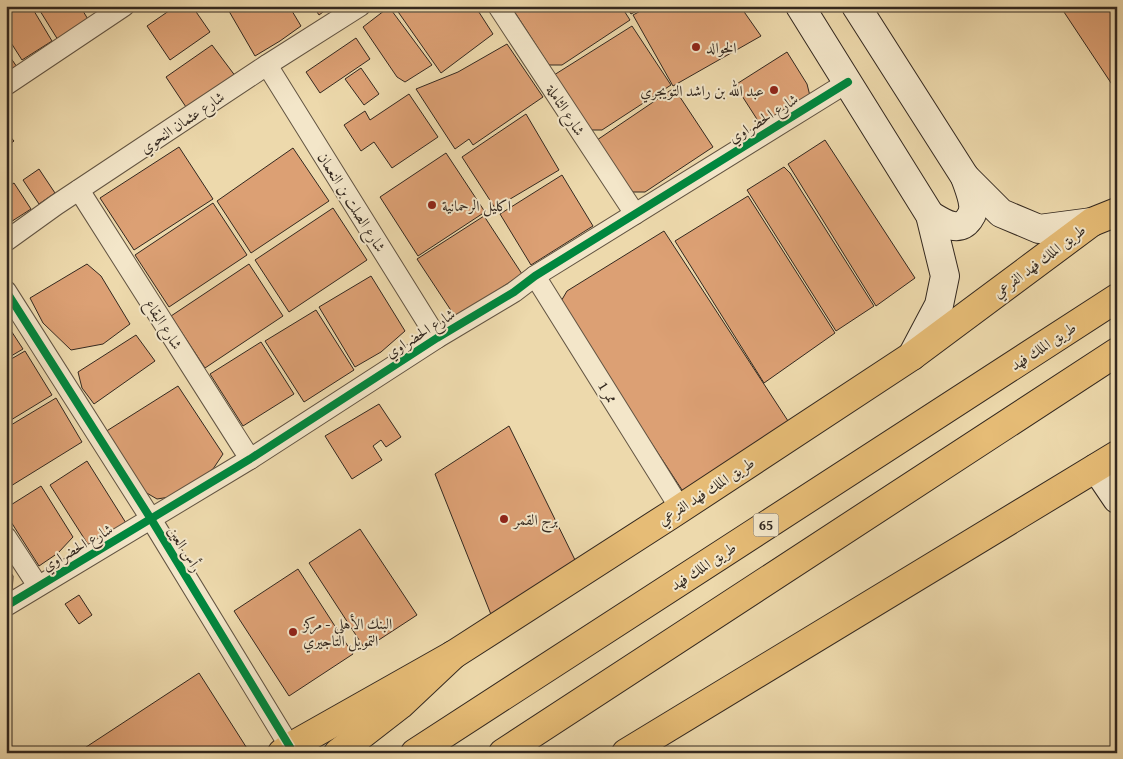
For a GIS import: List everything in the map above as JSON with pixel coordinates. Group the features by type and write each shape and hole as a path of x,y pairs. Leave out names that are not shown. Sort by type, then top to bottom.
{"main road":[{"name":"طريق الملك فهد الفرعي","path":"286,750 453,655 912,356 1092,222 1117,212"},
{"name":"طريق الملك فهد","path":"415,753 1117,298"},
{"path":"503,753 1117,352"},
{"path":"627,752 1106,462"},
{"path":"338,753 400,705 453,655"}],"street":[{"path":"6,85 124,6"},
{"name":"شارع عثمان النحوي","path":"6,241 266,65 360,6"},
{"name":"شارع الثاملة","path":"498,6 635,214"},
{"path":"800,6 930,215 945,276 939,305 912,356"},
{"path":"856,6 965,177 1001,213 1039,229 1092,222"},
{"name":"شارع الصلت بن النعمان","path":"266,65 437,338"},
{"name":"شارع الحضراوي","path":"6,606 250,459 437,338 514,292 535,276 848,82"},
{"path":"930,215 955,227 968,221 974,206 965,177"},
{"name":"شارع البقاع","path":"79,190 250,459"},
{"name":"ممر 1","path":"535,276 680,508"},
{"name":"رأس العين","path":"6,291 152,519 286,750"},
{"path":"1106,462 1117,499"},
{"path":"6,537 38,586"}],"building":[{"path":"6,6 31,6 52,41 22,60 6,35"},
{"path":"37,6 80,6 89,21 58,40"},
{"path":"176,6 192,6 210,32 170,60 147,26"},
{"path":"226,6 289,6 301,26 255,56"},
{"path":"313,6 331,6 319,15"},
{"path":"394,6 475,6 493,34 441,73"},
{"path":"521,6 621,6 630,20 562,65 549,65 514,11"},
{"path":"626,6 646,6 631,14"},
{"name":"الخوالد","path":"650,6 740,6 761,36 673,86 633,15"},
{"path":"1060,6 1117,6 1117,92"},
{"path":"389,7 432,65 405,82 397,77 363,27"},
{"path":"632,26 671,85 602,130 589,130 554,75"},
{"path":"356,38 370,59 320,93 306,72"},
{"path":"507,44 543,97 473,145 469,139 455,149 416,89 458,72"},
{"path":"212,45 236,77 188,110 166,77"},
{"path":"6,51 17,67 6,74"},
{"name":"عبد الله بن راشد التويجري","path":"787,52 807,84 810,96 762,127 735,85"},
{"path":"361,68 379,94 364,105 345,79"},
{"path":"674,88 713,147 645,192 632,192 597,140"},
{"path":"409,94 438,137 392,168 374,142 361,151 344,125 365,111 370,120"},
{"path":"526,114 559,170 495,208 462,157"},
{"path":"6,132 14,141 6,147"},
{"path":"825,140 915,278 876,306 788,164"},
{"path":"179,147 213,199 134,250 100,198"},
{"path":"293,148 329,201 251,253 217,201"},
{"name":"اكليل الرحمانية","path":"446,153 485,212 418,256 380,197"},
{"path":"784,167 790,173 874,306 836,331 747,190"},
{"path":"39,169 55,193 39,204 23,180"},
{"path":"562,175 593,226 531,265 500,214"},
{"path":"14,183 31,209 6,225 6,188"},
{"path":"748,196 835,333 764,383 675,241"},
{"path":"213,203 247,255 169,307 135,255"},
{"path":"333,208 367,260 289,312 255,260"},
{"path":"484,216 522,274 456,318 417,259"},
{"path":"664,231 790,424 684,493 560,303 567,291"},
{"path":"87,264 101,276 130,324 103,344 71,350 43,323 30,298"},
{"path":"249,264 283,316 205,368 171,316"},
{"path":"371,276 405,331 381,352 355,367 319,307"},
{"path":"316,310 354,370 304,402 265,341"},
{"path":"6,323 23,349 6,359"},
{"path":"136,335 155,361 94,404 82,388 78,372"},
{"path":"261,342 294,394 243,426 210,374"},
{"path":"25,351 52,395 6,423 6,362"},
{"path":"178,386 223,454 213,469 176,496 157,499 145,492 105,432"},
{"path":"56,398 82,442 6,489 6,428"},
{"path":"379,404 401,437 386,447 381,440 373,446 382,460 352,479 325,436"},
{"name":"برج القمر","path":"509,426 577,564 492,617 435,474"},
{"path":"87,461 126,523 89,546 50,485"},
{"path":"41,486 73,537 58,553 39,566 6,514 6,508"},
{"path":"360,529 417,615 365,649 309,563"},
{"path":"6,565 13,576 12,594 6,597"},
{"name":"البنك الأهلي - مركز التمويل التاجيري","path":"298,569 353,654 289,696 234,611"},
{"path":"79,595 92,615 79,624 65,604"},
{"path":"199,673 250,753 77,753"}],"cycle path":[{"path":"6,606 250,459 437,338 514,292 535,276 848,82"},
{"path":"6,291 151,519 290,747"}],"place":[{"name":"الخوالد","path":"696,47"},
{"name":"عبد الله بن راشد التويجري","path":"774,90"},
{"name":"اكليل الرحمانية","path":"432,205"},
{"name":"برج القمر","path":"504,519"},
{"name":"البنك الأهلي - مركز التمويل التاجيري","path":"293,632"}]}
